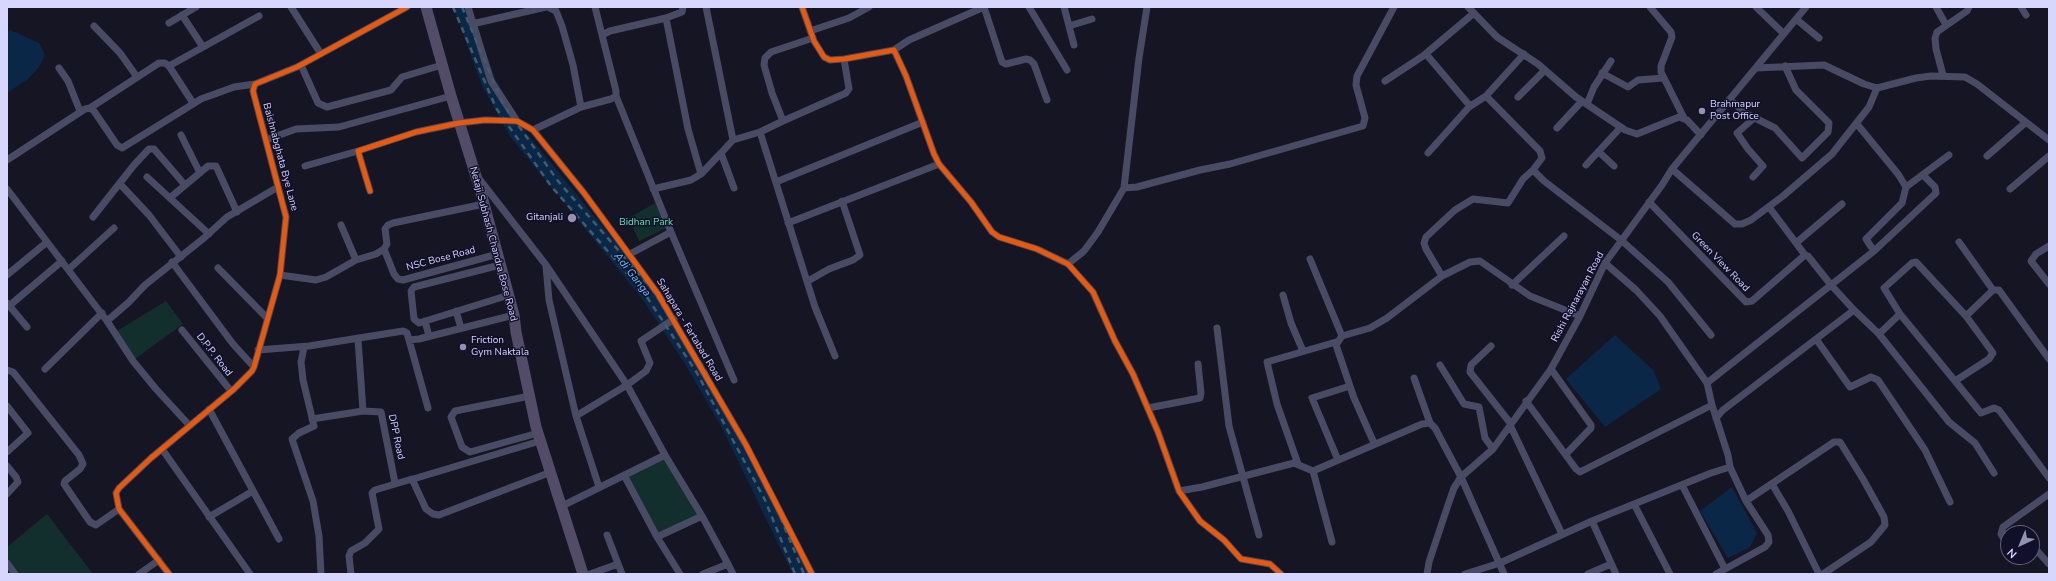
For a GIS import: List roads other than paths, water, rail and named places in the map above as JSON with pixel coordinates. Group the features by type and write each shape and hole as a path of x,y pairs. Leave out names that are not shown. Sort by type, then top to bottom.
{"main road":[{"name":"Netaji Subhash Chandra Bose Road","path":"426,7 458,123 484,204 509,295 539,437 583,574"}],"street":[{"path":"169,23 196,7"},
{"path":"291,7 322,54"},
{"path":"90,108 94,111 117,145 122,148 194,102 234,87 255,84 300,65 407,7"},
{"name":"Sahapara - Fartabad Road","path":"468,7 472,24 491,81 516,121 533,130 630,254 746,445 812,574"},
{"path":"472,24 547,7 556,11 562,26 573,65 582,107"},
{"path":"595,7 616,96 653,189 734,380"},
{"path":"602,35 610,31 666,18 682,12 683,7"},
{"path":"706,7 733,140"},
{"path":"802,7 812,34 824,57 830,60 894,50 909,40 984,7 1002,62 1006,64 1026,59 1030,60 1034,64 1047,100"},
{"path":"783,121 772,93 764,65 765,58 771,52 849,18 869,7"},
{"path":"1029,7 1067,70"},
{"path":"1064,7 1074,45"},
{"path":"1068,264 1084,251 1098,232 1124,188 1139,58 1147,7"},
{"path":"1124,188 1137,187 1200,170 1230,164 1363,126 1365,118 1356,85 1356,76 1394,7"},
{"path":"1468,7 1496,37 1524,54 1584,102 1621,127 1637,134 1679,117 1684,118"},
{"path":"1650,7 1671,32 1672,37 1661,66 1663,78 1684,118 1701,135"},
{"path":"1756,7 1783,33"},
{"name":"Rishi Rajnarayan Road","path":"1427,574 1429,562 1454,488 1461,477 1493,449 1551,369 1580,316 1605,263 1672,169 1806,7"},
{"path":"1936,7 1946,25"},
{"path":"1943,75 1936,48 1935,38 1937,32 1967,11 1969,7"},
{"path":"2021,7 2026,15"},
{"path":"1385,81 1426,54 1474,13"},
{"path":"182,15 203,47"},
{"path":"170,66 259,16"},
{"path":"666,18 688,129 701,174"},
{"path":"1069,26 1092,19"},
{"path":"1796,19 1819,38"},
{"path":"94,26 120,52 137,77"},
{"path":"894,50 906,76 939,164 972,202 992,232 999,237 1038,249 1068,264 1093,292 1148,408 1179,491 1200,521 1224,540 1241,559 1246,562 1270,564 1281,574"},
{"path":"1426,54 1470,106"},
{"path":"1428,153 1470,106 1486,96 1524,54"},
{"path":"653,189 691,180 701,174 733,140 760,132 846,93 849,89 844,59"},
{"path":"1557,128 1584,102 1611,61"},
{"path":"7,160 80,111 90,108 159,63 165,63 170,66 194,102"},
{"path":"300,65 318,103 327,107 391,90 402,77 442,65"},
{"path":"1756,68 1824,65 1864,84 1877,88 1916,78 1943,75 1965,77 1977,84 2049,140"},
{"path":"1730,100 1754,118 1775,128 1802,158 1828,132 1829,123 1796,90 1785,66"},
{"path":"59,68 68,81 80,111"},
{"path":"1518,97 1545,70"},
{"path":"1602,73 1628,87 1638,80 1663,78"},
{"name":"Baishnabghata Bye Lane","path":"119,509 116,498 119,488 162,449 247,377 254,367 266,318 280,275 286,217 253,91 255,84"},
{"path":"1672,169 1735,224 1742,224 1751,220 1769,207 1832,154 1869,107 1877,88"},
{"path":"266,140 296,129 339,128 451,96"},
{"path":"533,130 582,107 616,96"},
{"path":"1442,276 1426,249 1424,243 1426,237 1455,210 1474,199 1508,203 1523,179 1533,170 1542,158 1540,151 1486,96"},
{"path":"1753,177 1763,166 1748,149 1737,133 1754,118"},
{"path":"305,166 416,132 458,123 485,120 516,121"},
{"path":"776,182 923,122"},
{"path":"1987,156 2025,122"},
{"path":"1857,124 1898,174 1906,187"},
{"path":"1586,165 1621,127"},
{"path":"760,132 788,223 808,281 815,308 835,356"},
{"path":"181,135 200,173"},
{"path":"93,216 149,150 154,149 185,185"},
{"path":"358,150 370,191"},
{"path":"1598,152 1614,166"},
{"path":"721,153 734,188"},
{"path":"1874,251 1866,239 1902,203 1906,187 1949,155"},
{"path":"2010,189 2049,156"},
{"path":"788,223 939,164"},
{"path":"171,197 208,166 216,166 237,212"},
{"path":"1533,170 1544,181 1621,240 1668,282 1711,335"},
{"path":"475,174 546,265 627,385 665,455 702,516 733,574"},
{"path":"1707,383 1874,251 1936,193 1936,187 1923,175"},
{"path":"147,177 171,197 209,234"},
{"path":"120,184 149,215 181,257"},
{"path":"107,321 172,262 181,257 227,217 278,187"},
{"path":"7,189 69,269 147,378 190,426"},
{"path":"808,281 829,269 853,260 860,255 842,201"},
{"name":"Green View Road","path":"1649,202 1746,302 1752,301 1805,255"},
{"path":"280,275 316,280 326,277 356,260 376,254 384,249 387,244 385,230 388,225 484,204"},
{"path":"1796,244 1842,204"},
{"path":"1769,207 1805,255 1808,256 1854,310 1879,334 1949,422 1975,443 1994,473"},
{"path":"341,225 356,260"},
{"path":"69,269 114,228"},
{"path":"630,254 671,232"},
{"path":"1512,285 1564,236"},
{"path":"7,275 47,242"},
{"path":"1959,242 1993,290"},
{"path":"2049,246 2036,254 2031,261 2049,284"},
{"name":"NSC Bose Road","path":"384,249 394,274 398,279 402,280 499,259"},
{"path":"499,259 412,289 414,319 419,323 509,295"},
{"path":"1310,259 1342,336"},
{"path":"26,327 8,305 62,261"},
{"path":"1298,464 1277,404 1267,362 1336,342 1342,336 1370,328 1387,318 1442,276 1470,262 1480,261 1512,285 1530,296 1580,316"},
{"path":"172,262 233,344 254,367"},
{"path":"1955,381 1989,359 1993,353 1966,316 1916,262 1912,263 1884,288 1900,314 1981,413 1994,408 1999,410 2049,478"},
{"path":"1605,263 1636,290 1660,316 1707,383 1712,405 1728,455 1730,467 1746,501 1768,536 1769,542 1765,547 1716,574"},
{"path":"546,265 548,300 576,416 599,487"},
{"path":"218,268 266,318"},
{"path":"1966,316 1993,290 1999,290 2049,359"},
{"path":"1283,296 1291,323 1303,351"},
{"path":"1716,418 1723,410 1854,310"},
{"path":"456,311 461,328"},
{"path":"45,368 102,314"},
{"path":"1879,334 1900,314"},
{"path":"409,340 514,315"},
{"path":"425,321 429,336"},
{"path":"576,416 627,385 649,367 650,363 641,342 670,322"},
{"path":"1217,328 1228,426 1259,534"},
{"name":"D.P.P. Road","path":"182,330 231,391"},
{"path":"258,350 358,339 403,331 407,333 428,408"},
{"path":"312,419 363,411 358,339"},
{"path":"1816,339 1850,387 1871,377 1878,380 1925,450 1950,502"},
{"path":"1336,342 1350,386 1374,443"},
{"path":"304,346 302,362 303,380 314,426 299,432 292,438 313,501 319,536 321,574"},
{"path":"1492,346 1471,365 1470,372 1510,424 1562,534"},
{"path":"1148,408 1200,398 1201,393 1198,364"},
{"path":"1440,364 1464,404 1479,407 1485,438 1493,449"},
{"path":"1551,369 1591,424 1591,428 1566,454"},
{"path":"7,370 13,372 79,455 83,464 80,469 65,481 64,484 90,522 96,525 119,509 169,574"},
{"path":"1414,378 1430,423 1435,428 1461,477 1504,574"},
{"path":"1338,460 1312,398 1350,386"},
{"path":"530,396 455,411 452,417 462,447 470,452 539,437"},
{"path":"1526,402 1576,469 1580,472 1584,472 1662,429 1712,405"},
{"path":"7,406 28,433 7,452"},
{"path":"209,410 279,539"},
{"name":"DPP Road","path":"363,411 381,412 395,483"},
{"path":"1179,491 1243,477 1294,463 1313,471 1374,443 1422,424 1430,423"},
{"path":"350,574 349,556 351,551 365,543 379,529 372,493 375,490 395,483 410,480 539,437"},
{"path":"1746,501 1837,441 1840,442 1864,479 1884,517 1885,525 1871,542 1823,574"},
{"path":"162,449 250,574"},
{"path":"562,506 665,455"},
{"path":"7,466 18,482 7,494"},
{"path":"1465,574 1500,563 1592,521 1730,467"},
{"path":"1313,471 1332,542"},
{"path":"410,480 412,479 426,509 433,514 440,515 551,472"},
{"path":"624,475 657,537 680,574"},
{"path":"1772,484 1788,511 1819,574"},
{"path":"1682,485 1725,569"},
{"path":"209,517 253,491"},
{"path":"2006,525 2049,494"},
{"path":"1634,504 1670,574"},
{"path":"657,537 702,516"},
{"path":"1592,521 1616,574"},
{"path":"607,535 622,574"},
{"path":"2040,554 2049,564"},
{"path":"139,574 158,560"},
{"path":"590,574 618,564"},
{"path":"703,574 728,564"},
{"path":"1588,574 1611,564"},
{"path":"7,565 15,574"}],"water":[{"path":"10,30 39,43 45,55 39,67 28,79 7,93 7,32"},
{"path":"1615,335 1653,370 1661,389 1605,427 1566,379"},
{"path":"1732,487 1757,533 1750,547 1728,558 1700,511"}],"waterway":[{"name":"Adi Ganga","path":"461,7 489,83 516,132 648,294 692,361 729,425 801,574"}],"railway":[{"path":"453,7 496,108 551,186 645,294 697,373 765,500 795,574"},
{"path":"462,7 503,104 558,181 652,289 704,368 772,497 804,574"}],"place":[{"name":"Brahmapur Post Office","path":"1702,111"},
{"name":"Gitanjali","path":"572,218"},
{"name":"Friction Gym Naktala","path":"463,347"}],"park label":[{"name":"Bidhan Park","path":"646,223"}]}
